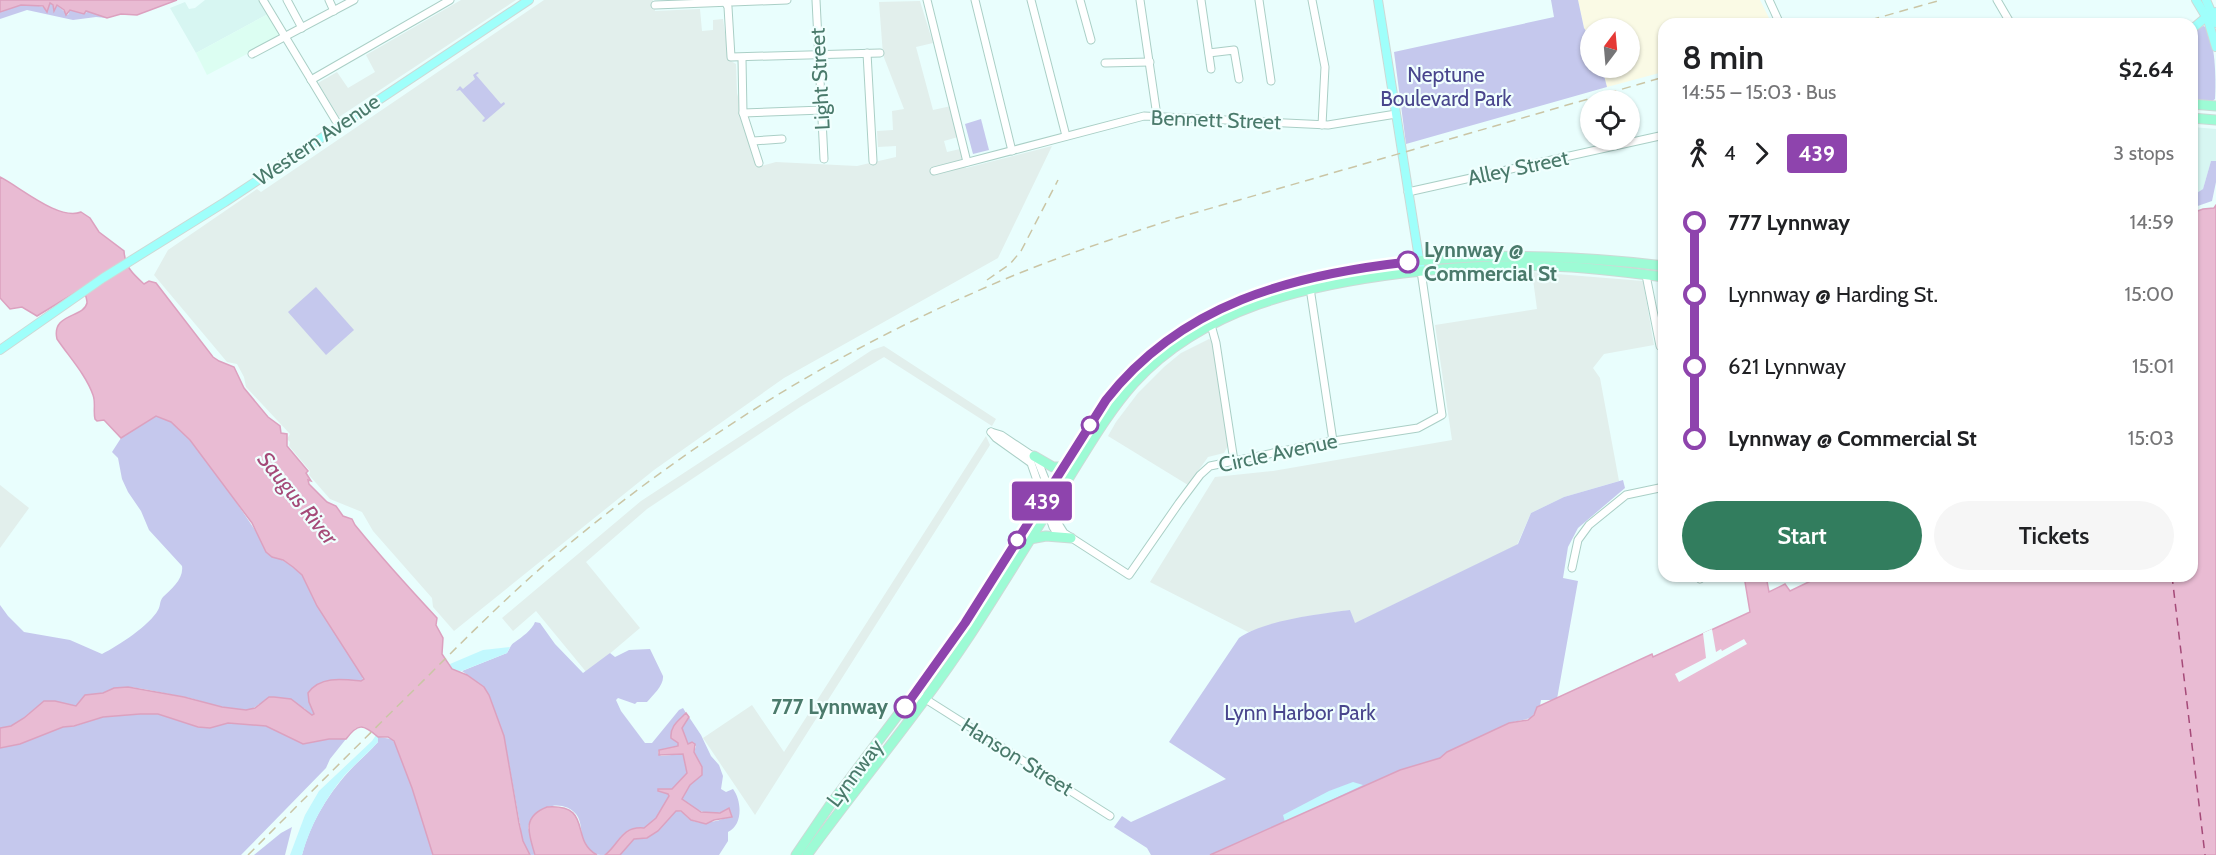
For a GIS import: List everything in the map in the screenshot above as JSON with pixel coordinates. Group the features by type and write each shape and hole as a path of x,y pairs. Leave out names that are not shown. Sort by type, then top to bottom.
{"highway":[{"path":"2198,104 2216,106"},
{"path":"2198,118 2216,120"},
{"name":"Lynnway","path":"796,855 826,810 916,693 965,623 1106,400 1125,377 1154,349 1190,324 1237,301 1286,283 1334,272 1419,261 1534,255 1594,258 1658,265"},
{"name":"Lynnway","path":"807,855 967,639 1110,413 1131,386 1170,351 1211,325 1262,303 1310,288 1421,271 1530,266 1583,268 1658,276"},
{"path":"1034,456 1053,466 1063,467"},
{"path":"1030,539 1046,536 1071,538"}],"main road":[{"name":"Western Avenue","path":"0,350 103,278 225,202 529,0"},
{"path":"1378,0 1421,271"},
{"path":"2196,0 2212,14"},
{"path":"2206,0 2212,14 2216,47"},
{"path":"2198,24 2212,14"}],"street":[{"path":"263,0 339,126"},
{"path":"286,0 302,28"},
{"path":"329,0 334,11"},
{"path":"252,54 354,0"},
{"path":"311,80 450,0"},
{"path":"656,5 787,0"},
{"name":"Light Street","path":"816,0 824,159"},
{"path":"927,0 967,162"},
{"path":"975,0 1012,151"},
{"path":"1031,0 1066,136"},
{"path":"1080,0 1091,40"},
{"path":"1140,0 1157,116"},
{"path":"1201,0 1212,69"},
{"path":"1258,0 1271,81"},
{"path":"1312,0 1325,67 1322,125"},
{"path":"1769,0 1777,18"},
{"path":"1997,0 2008,18"},
{"path":"724,1 728,8 731,57 742,59 880,53"},
{"path":"1209,53 1234,50 1239,79"},
{"path":"867,53 873,161"},
{"path":"742,59 743,113 759,163"},
{"path":"1105,63 1150,62"},
{"path":"743,113 822,110"},
{"name":"Bennett Street","path":"934,171 1140,117 1322,125 1396,114"},
{"name":"Alley Street","path":"1408,192 1658,136"},
{"path":"753,141 782,139"},
{"name":"Circle Avenue","path":"1071,538 1129,575 1203,471 1213,465 1333,441 1418,428 1442,415 1421,271"},
{"path":"1646,275 1658,336"},
{"path":"1310,288 1333,441"},
{"path":"1211,325 1216,343 1234,461"},
{"path":"1050,507 1043,498 1030,461 996,438 991,432 1001,435 1034,456 1041,466 1049,489 1050,507 1056,531 1071,538"},
{"path":"1572,568 1577,543 1587,527 1626,495 1658,488"},
{"path":"916,693 925,698"},
{"name":"Hanson Street","path":"925,698 1110,816"}],"shaded area":[{"path":"205,0 260,0 268,14 196,53 170,8 185,2 189,9 195,8"},
{"path":"461,0 516,0 339,117 318,83 337,72 348,88 375,72 366,55"},
{"path":"544,0 653,0 655,11 700,9 702,31 713,30 713,20 723,19 729,60 736,64 737,93 757,167 776,162 857,166 896,157 896,146 878,147 877,131 893,130 892,111 904,109 883,55 879,2 920,1 933,43 916,47 933,110 951,106 958,137 944,141 947,152 960,149 966,168 1052,146 998,258 784,378 654,470 454,631 433,607 432,598 373,531 362,512 330,499 309,475 310,471 289,446 290,442 287,439 290,434 246,387 237,364 227,362 154,275 168,250 257,189 261,192"},
{"path":"1578,0 1760,0 1769,18 1658,18 1658,73 1607,87 1605,78 1640,78 1640,18 1582,18"},
{"path":"268,14 281,36 207,75 196,53"},
{"path":"2198,128 2216,129 2216,161 2211,161 2203,189 2198,192"},
{"path":"1532,272 1643,281 1654,345 1604,354 1593,368 1600,378 1619,481 1564,497 1531,513 1517,545 1354,624 1350,610 1303,617 1248,632 1150,582 1215,477 1273,471 1452,440 1435,325 1537,309"},
{"path":"1209,339 1213,342 1229,444 1224,453 1208,457 1188,485 1108,436 1138,393 1164,367 1181,353"},
{"path":"884,346 996,419 992,426 884,357 800,407 647,509 586,562 640,628 587,673 536,611 513,631 502,618 641,501 872,350"},
{"path":"986,436 990,445 755,815 703,738 752,705 784,752"},
{"path":"0,485 29,508 0,548"}],"green space":[{"path":"143,0 177,0 137,15 121,14 107,18 73,20 27,10 0,19 0,6 32,5 43,7 47,11 50,3 54,11 57,5 68,15 70,10 84,13 91,11 106,17"},
{"name":"Neptune Boulevard Park","path":"1551,0 1578,0 1582,18 1580,18 1580,78 1605,78 1607,87 1596,90 1580,90 1580,95 1406,144 1394,52 1554,17"},
{"path":"2204,26 2211,40 2215,99 2211,102 2198,101 2199,27"},
{"path":"479,73 476,75 501,104 504,102 505,104 484,122 482,121 485,118 460,90 456,91 460,86 463,89 475,79 473,75"},
{"path":"981,119 989,150 973,154 965,124"},
{"path":"2211,161 2216,161 2216,182 2212,201 2198,206 2198,192 2203,189"},
{"path":"316,287 354,330 326,355 288,312"},
{"path":"156,416 171,422 190,440 226,487 259,536 279,558 302,575 317,606 362,673 363,681 334,680 309,702 314,715 304,708 259,704 252,709 234,710 185,697 126,687 102,694 86,695 76,706 55,701 39,705 11,726 0,728 0,605 24,632 70,640 102,654 125,641 154,616 161,600 181,575 182,566 149,530 141,511 122,479 118,458 112,452 121,438"},
{"name":"Lynn Harbor Park","path":"1623,480 1625,488 1578,528 1568,547 1563,578 1578,581 1557,699 1550,702 1551,700 1541,700 1540,706 1531,718 1509,723 1447,752 1440,758 1400,771 1210,855 1151,855 1147,848 1114,827 1122,816 1131,822 1226,779 1169,742 1239,638 1277,622 1350,610 1355,623 1518,544 1531,513 1564,497"},
{"path":"535,622 540,623 555,644 583,673 610,653 615,657 629,650 650,649 663,676 660,686 647,702 635,704 618,698 616,700 621,711 645,743 652,743 679,710 683,708 686,713 672,730 671,738 678,743 678,746 659,750 658,753 661,756 683,754 687,773 672,790 658,789 669,796 656,818 644,828 626,832 606,855 592,853 588,850 583,842 580,822 576,814 563,806 556,806 536,814 528,828 547,855 504,855 521,830 504,736 484,687 462,671 507,653 512,644 529,631"},
{"path":"158,714 198,727 228,723 266,726 303,744 329,739 346,739 330,759 326,768 241,855 0,855 0,748 20,744 63,727 75,726 103,717"},
{"path":"689,717 711,756 719,765 723,776 721,789 726,792 733,789 738,800 739,818 733,829 728,832 728,841 719,855 620,855 634,839 647,838 658,831 676,811 682,812 693,821 704,823 732,816 729,808 716,813 704,812 692,807 682,799 690,785 702,775 702,767 694,752 696,746 688,744 682,728"},
{"path":"378,737 392,739 396,745 433,855 302,855 316,818 329,796 378,742"},
{"path":"292,827 285,855 254,855 281,833"}],"sand":[{"path":"510,647 507,653 459,672 452,669 450,664 483,650"},
{"path":"376,735 378,742 344,776 324,803 302,855 290,855 305,815 319,791"},
{"path":"1353,782 1363,785 1285,822 1283,815 1329,791"}],"water":[{"path":"0,0 177,0 137,15 121,14 107,18 86,11 84,14 70,10 66,15 64,10 57,5 54,11 50,3 47,12 43,6 21,5 0,12"},
{"name":"Saugus River","path":"0,177 51,208 62,212 81,212 90,218 99,232 124,251 128,266 136,277 144,284 149,281 156,283 213,357 234,367 244,388 268,417 280,426 281,433 287,434 287,446 308,471 306,473 311,481 308,480 309,484 327,502 336,506 343,516 352,519 375,549 437,618 436,625 443,638 442,654 452,669 467,675 484,687 489,695 504,736 519,823 523,841 530,855 433,855 412,788 394,741 388,737 378,737 361,727 354,730 346,739 329,739 303,744 266,726 228,723 210,728 198,727 158,714 140,714 103,717 63,727 20,744 0,748 0,728 11,726 44,701 76,706 85,695 128,687 246,710 255,708 269,697 291,699 312,715 314,714 308,693 313,688 325,681 361,681 364,679 317,606 302,575 283,560 272,557 266,552 252,523 190,440 171,422 156,416 121,438 104,420 95,419 94,398 90,388 57,339 56,331 63,320 85,308 87,301 83,288 37,316 22,307 10,309 0,298"},
{"path":"2216,205 2216,855 1210,855 1400,770 1440,758 1447,752 1509,723 1528,720 1534,715 1537,707 1750,612 1745,582 1767,582 1769,592 1785,584 1790,591 1809,582 2198,582 2198,211 2214,208"},
{"path":"686,713 689,717 682,728 688,744 692,742 695,744 694,752 702,767 702,775 690,785 682,799 701,812 720,813 729,808 732,817 706,824 691,820 681,811 676,811 658,831 647,838 634,839 620,855 605,855 626,832 644,828 656,818 669,796 658,789 672,789 687,773 683,754 659,755 659,750 678,746 678,743 671,738 672,730"},
{"path":"547,807 571,811 576,817 584,841 597,855 535,855 529,833 530,821 539,811"}],"pier":[{"path":"1712,629 1716,652 1744,639 1747,644 1679,682 1675,674 1706,658 1703,633"}],"ferry route":[{"path":"2173,582 2205,855"}],"railway":[{"path":"1877,18 1941,0"},
{"path":"248,855 479,626 569,544 663,471 762,404 813,374 919,318 998,282 1125,235 1658,79"},
{"path":"987,280 1010,264 1021,251 1058,180"}],"bus line":[{"name":"439","path":"905,707 965,623 1106,400 1125,377 1148,355 1169,338 1198,320 1270,288 1329,273 1408,262"}],"place":[{"name":"Lynnway @ Commercial St","path":"1408,262"},
{"name":"777 Lynnway","path":"905,707"}]}
